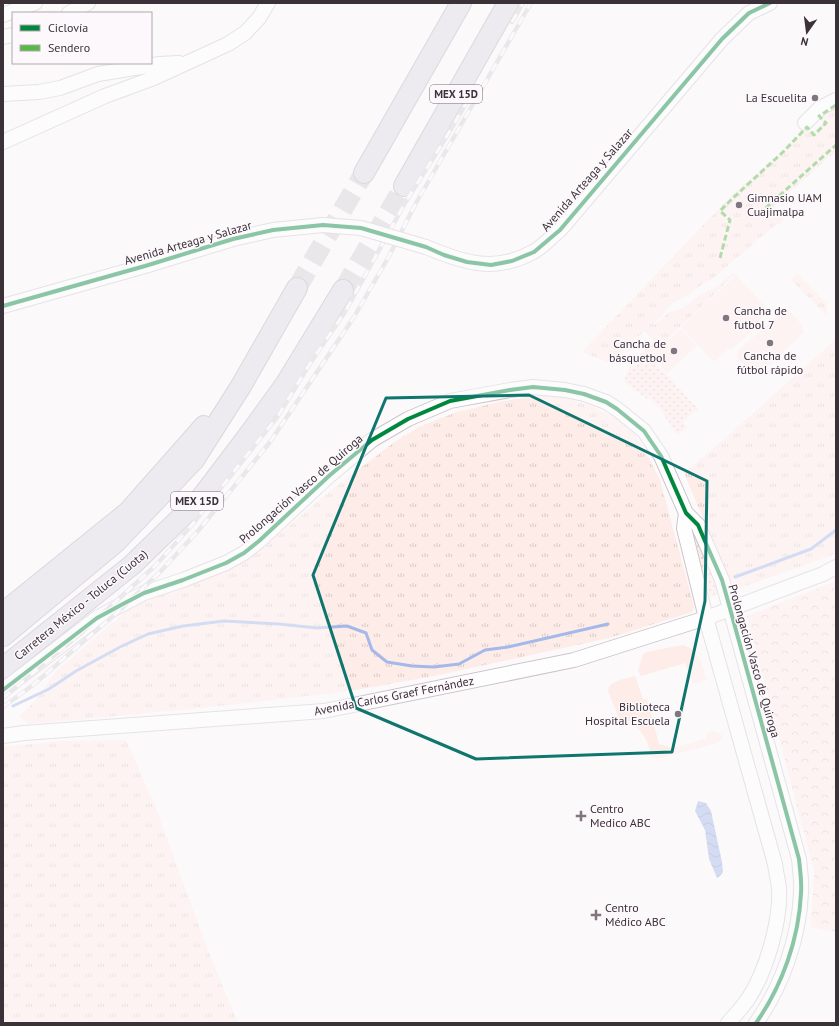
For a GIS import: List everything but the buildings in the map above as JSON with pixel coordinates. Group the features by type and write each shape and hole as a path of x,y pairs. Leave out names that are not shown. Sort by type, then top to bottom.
{"highway":[{"name":"MEX 15D","path":"364,173 461,3"},
{"name":"MEX 15D","path":"404,186 508,3"},
{"name":"Carretera México - Toluca (Cuota)","path":"3,636 116,542 194,460 241,386 297,288"},
{"name":"Carretera México - Toluca (Cuota)","path":"3,668 132,565 201,498 285,385 343,290"},
{"path":"3,613 128,512 241,386"}],"street":[{"path":"3,15 35,3"},
{"path":"72,12 88,3"},
{"path":"3,142 106,96 154,78 228,44 245,33 259,18 268,3"},
{"name":"Avenida Arteaga y Salazar","path":"3,306 145,266 239,237 273,230 323,225 361,228 426,247 444,255 467,262 491,265 512,261 534,252 560,230 722,39 749,14 770,3"},
{"path":"3,94 39,92 60,88 98,74 159,64 188,63"},
{"path":"98,74 106,96"},
{"path":"805,123 820,108 836,100"},
{"name":"Prolongación Vasco de Quiroga","path":"3,690 97,618 121,604 226,563 244,553 330,475 372,440 408,419 450,401 483,394 534,387 565,390 584,394 606,402 618,409 644,431 661,456 686,513 698,525 722,580 799,859 801,892 798,921 790,954 777,987 756,1023"},
{"name":"Prolongación Vasco de Quiroga","path":"686,513 684,528 706,618 775,864 779,890 777,918 770,950 760,977 748,1000 728,1023"},
{"name":"Avenida Carlos Graef Fernández","path":"3,736 32,732 324,712 574,660 706,618 823,574 836,567"}],"highlighted area":[{"path":"529,395 707,481 705,601 672,752 476,759 356,708 313,575 386,398"}],"green space":[{"path":"836,103 836,151 774,206 784,219 781,223 775,225 711,280 672,303 653,325 670,312 683,308 698,296 718,286 733,273 735,274 650,356 632,361 635,356 637,357 654,342 645,331 627,346 630,350 629,352 625,350 608,362 582,352 730,197 782,151 807,125 814,132 823,123 816,116"},
{"path":"798,274 827,304 827,316 791,280"},
{"name":"Cancha de futbol 7","path":"736,275 769,311 754,325 756,327 731,350 729,348 714,362 681,327"},
{"name":"Cancha de fútbol rápido","path":"785,309 791,312 797,319 802,326 803,333 760,374 754,375 737,358 738,351"},
{"name":"Cancha de básquetbol","path":"681,329 697,346 667,373 651,355"},
{"path":"836,339 836,552 828,557 734,590 684,473"},
{"path":"652,359 698,409 683,422 687,427 678,436 663,414 664,413 649,398 647,399 624,382 629,367"},
{"path":"533,396 563,397 594,407 614,417 634,434 649,458 660,480 693,603 694,608 692,612 609,638 434,676 350,691 212,707 29,724 19,717 35,701 56,671 136,603 248,556 263,547 329,492 396,441 419,427 454,413 499,402"},
{"path":"691,524 713,577 718,593 715,597 711,596 709,593"},
{"path":"836,581 836,932 811,927 814,871 747,616"},
{"path":"683,645 697,654 702,663 707,680 693,684 685,663 641,676 638,671 643,654"},
{"path":"635,676 643,699 647,699 659,744 672,748 705,739 707,733 711,731 720,733 722,736 720,741 711,745 657,759 652,757 647,742 639,729 632,723 619,718 608,691 609,687 615,682"},
{"path":"126,740 155,806 209,953 238,1023 4,1023 3,747 61,741"}],"water":[{"path":"698,801 706,803 711,811 723,872 717,878 709,859 705,830 695,811"}],"waterway":[{"path":"735,577 811,549 836,530"},
{"path":"13,706 49,689 76,671 120,647 148,634 183,626 224,621 317,628 347,626 366,633 372,650 387,662 412,666 434,667 459,664 485,650 508,647 608,624"}],"tunnel":[{"path":"297,288 364,173"},
{"path":"343,290 404,186"}],"railway":[{"path":"512,22 523,3"},
{"path":"3,707 33,685 119,611 160,572 198,531 270,442 354,317 388,258 416,203 531,3"},
{"path":"3,698 80,634 155,566 191,526 278,416 311,362 345,312 405,203 474,90"}],"marked path":[{"path":"720,258 730,220 720,211 783,152 807,127 814,135 826,123 819,116 836,105"},
{"path":"759,214 836,145"}],"cycle path":[{"path":"3,306 145,266 233,239 273,230 323,225 361,228 426,247 444,255 467,262 491,265 512,261 534,252 560,230 722,39 749,13 770,3"},
{"path":"3,690 97,618 144,593 226,563 244,553 330,475 372,440 408,419 450,401 533,387 565,390 584,394 606,402 644,431 661,456 686,513 698,525 722,580 799,859 801,880 800,910 793,945 774,994 756,1023"}],"place":[{"name":"La Escuelita","path":"815,98"},
{"name":"Gimnasio UAM Cuajimalpa","path":"739,205"},
{"name":"Cancha de futbol 7","path":"726,318"},
{"name":"Cancha de fútbol rápido","path":"770,343"},
{"name":"Cancha de básquetbol","path":"674,351"},
{"name":"Biblioteca Hospital Escuela","path":"678,714"},
{"name":"Centro Medico ABC","path":"581,816"},
{"name":"Centro Médico ABC","path":"596,915"}]}
